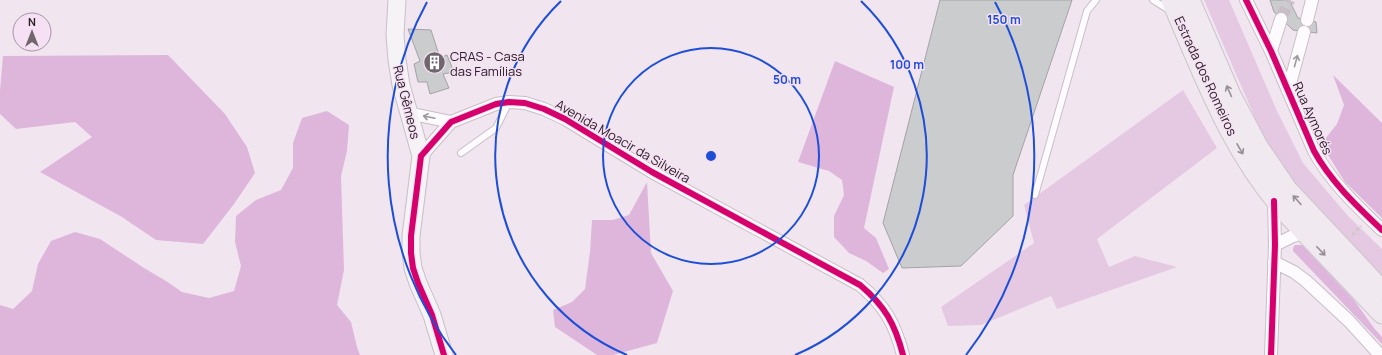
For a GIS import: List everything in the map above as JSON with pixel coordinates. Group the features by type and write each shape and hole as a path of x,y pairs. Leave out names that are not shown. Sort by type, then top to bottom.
{"main road":[{"name":"Estrada dos Romeiros","path":"1190,0 1230,95 1258,146 1288,190 1382,290"},
{"name":"Estrada dos Romeiros","path":"1174,8 1215,102 1229,130 1274,201 1382,314"}],"street":[{"name":"Rua Gêmeos","path":"396,0 395,35 401,85 421,156"},
{"name":"Rua Aymorés","path":"1246,0 1271,51 1314,151 1322,165 1344,193 1382,230"},
{"path":"1288,91 1312,0"},
{"path":"1271,51 1281,19"},
{"name":"Avenida Moacir da Silveira","path":"421,156 451,122 496,104 509,102 525,103 544,109 565,119 652,172 860,285 874,297 887,314 898,337 903,355"},
{"path":"408,113 451,122"},
{"path":"421,156 411,236 411,253 413,268 432,315 444,355"},
{"path":"1271,355 1275,246 1274,201"},
{"path":"1275,246 1288,238 1304,232"},
{"path":"1274,262 1294,272 1306,281 1349,321 1380,355"}],"lane":[{"path":"1035,195 1087,11 1096,0"},
{"path":"1153,0 1174,8"},
{"path":"461,153 496,128 509,102"}],"path":[{"path":"1341,247 1369,218"}],"shaded area":[{"path":"1204,0 1229,0 1277,111 1303,163 1348,216 1382,249 1382,282 1271,155"},
{"path":"168,55 225,114 247,147 255,173 234,204 203,244 156,240 122,217 40,172 92,137 75,122 16,129 0,114 3,56"},
{"path":"835,61 894,87 864,228 876,238 889,269 883,273 866,261 849,253 834,237 834,216 844,195 842,180 829,171 798,162"},
{"path":"1333,75 1382,123 1382,218 1345,182 1321,144 1337,124 1344,105"},
{"path":"1183,90 1217,148 1097,239 1109,267 1135,256 1177,267 1057,309 1051,296 981,325 948,326 941,307 1034,243 1024,205"},
{"path":"327,111 349,125 347,151 341,176 344,270 337,305 351,322 360,355 0,355 0,305 13,309 32,291 38,264 51,241 75,232 100,239 182,292 209,298 234,291 241,266 235,242 236,216 256,200 281,190 293,168 293,143 302,118"},
{"path":"647,182 651,253 673,291 657,343 613,355 597,355 555,327 553,310 572,302 585,289 590,252 592,220 613,220 629,215"},
{"path":"1295,245 1302,245 1354,300 1382,337 1382,344 1293,251"}],"building":[{"path":"940,0 1072,0 1013,175 1013,216 961,266 902,268 883,223"},
{"path":"1270,0 1289,0 1298,18 1316,22 1317,33 1293,30 1274,12"},
{"name":"CRAS - Casa das Famílias","path":"408,29 431,30 440,58 447,55 454,72 443,74 449,88 430,94 427,82 418,82 414,64 420,61"}],"tunnel":[{"path":"1281,19 1289,0"}],"cycle path":[{"path":"1246,0 1271,51 1314,151 1336,183 1382,230"},
{"path":"444,355 432,315 413,268 411,253 411,236 421,156 451,122 496,104 509,102 525,103 544,109 565,119 652,172 860,285 876,300 888,316 903,355"},
{"path":"1271,355 1275,245 1274,201"}],"place":[{"name":"CRAS - Casa das Famílias","path":"434,63"}]}
